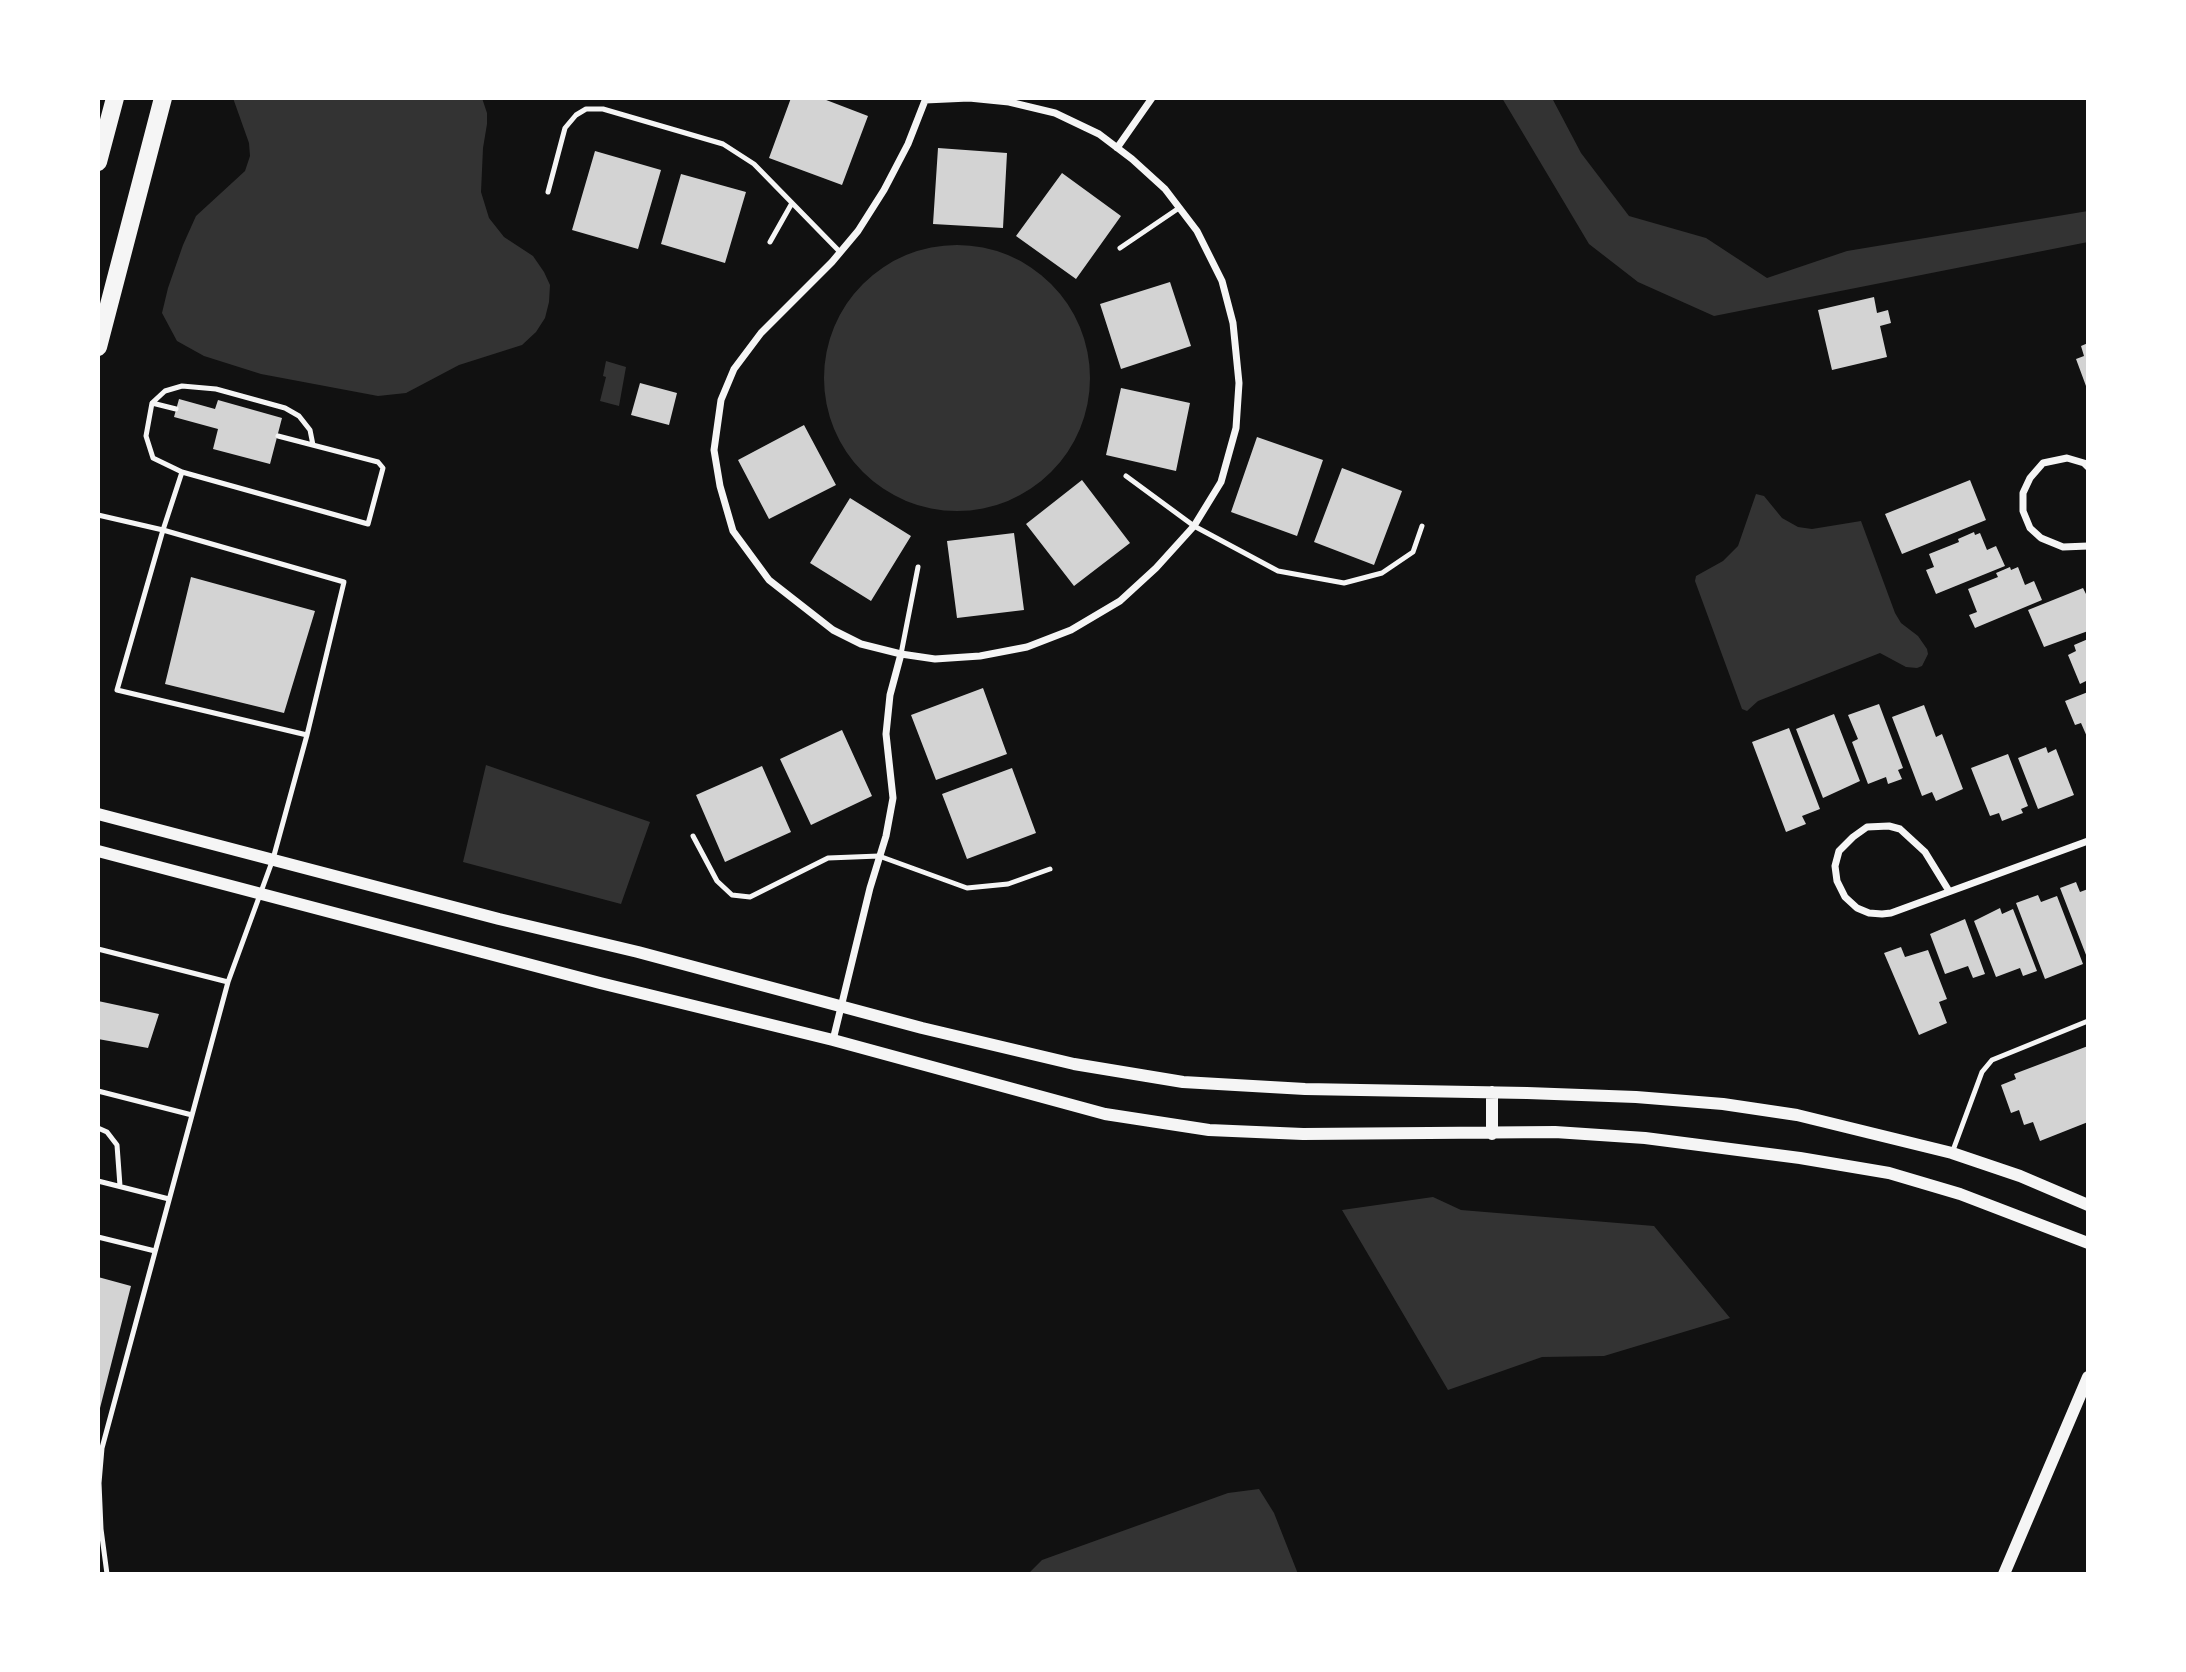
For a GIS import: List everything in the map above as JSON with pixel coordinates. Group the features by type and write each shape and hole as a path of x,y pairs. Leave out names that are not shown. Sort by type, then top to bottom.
{"main road":[{"path":"98,162 115,98"},
{"path":"98,347 163,98"}],"street":[{"path":"1117,148 1152,98"},
{"path":"925,99 1009,102 1055,113 1099,134 1117,148 1165,189 1197,231 1222,281 1233,323 1239,383 1236,428 1221,482 1194,526 1156,568 1120,601 1071,630 1027,647 980,656 935,659 861,644 833,630 769,580 733,531 720,486 714,450 721,400 734,369 761,333 858,231 884,190 908,144 925,99"},
{"path":"2088,467 2084,463 2067,458 2043,463 2030,478 2023,492 2023,510 2030,528 2041,538 2063,547 2088,546"},
{"path":"833,1040 893,798 886,734 890,695 901,654"},
{"path":"98,814 499,919 638,952 922,1028 1074,1064 1183,1082 1305,1089 1636,1097 1723,1104 1797,1115 1952,1153 2020,1176 2088,1205"},
{"path":"1949,891 1925,852 1900,829 1889,826 1867,827 1853,837 1839,852 1835,866 1837,881 1844,897 1857,908 1869,913 1891,913 2088,841"},
{"path":"98,851 600,983 833,1040 1105,1114 1209,1130 1303,1135 1555,1132 1645,1138 1800,1158 1889,1173 1960,1194 2088,1243"},
{"path":"1492,1092 1492,1134"},
{"path":"2004,1574 2088,1377"}],"lane":[{"path":"548,192 565,128 576,115 586,109 603,109 723,144 754,164 840,252"},
{"path":"770,242 792,203"},
{"path":"1120,248 1179,208"},
{"path":"278,436 378,463 383,468 368,524 182,472 153,458 146,436 152,403 164,391 182,386 216,389 285,408 299,416 310,430 313,445"},
{"path":"152,403 176,409"},
{"path":"182,472 117,690 307,735"},
{"path":"1126,476 1194,526 1278,571 1344,583 1382,573 1413,552 1422,527"},
{"path":"98,515 163,530 344,582 307,735 273,859 228,982 100,1448 99,1513 107,1574"},
{"path":"901,654 918,567"},
{"path":"693,836 717,881 732,895 750,897 828,858 880,856 967,888 1008,884 1050,869"},
{"path":"98,949 228,982"},
{"path":"1952,1153 1983,1072 1992,1060 2088,1021"},
{"path":"98,1091 192,1115"},
{"path":"98,1128 107,1132 117,1145 120,1186"},
{"path":"98,1181 169,1199"},
{"path":"98,1237 155,1251"}],"shaded area":[{"path":"233,98 482,98 487,124 481,192 489,218 504,237 533,256 550,285 545,318 536,332 522,345 459,365 406,393 378,396 261,374 204,356 177,341 162,313 183,245 196,216 245,171 250,156 249,143"},
{"path":"1502,98 1552,98 1581,153 1629,216 1706,238 1767,278 1847,251 2088,211 2088,242 1714,316 1638,282 1589,244"},
{"path":"957,245 1008,255 1051,284 1080,327 1090,378 1080,429 1051,472 1008,501 957,511 906,501 863,472 834,429 824,378 834,327 863,284 906,255"},
{"path":"606,361 626,367 619,406 600,401 606,377 603,376"},
{"path":"1756,494 1764,496 1782,518 1798,527 1812,529 1861,521 1895,613 1901,623 1918,636 1927,649 1928,654 1922,666 1906,667 1880,653 1758,701 1747,711 1742,709 1695,581 1696,576 1723,561 1738,546"},
{"path":"486,765 650,822 621,904 463,862"},
{"path":"1433,1197 1461,1210 1654,1226 1730,1318 1604,1356 1542,1357 1448,1390 1342,1210"},
{"path":"1259,1489 1274,1513 1298,1574 1028,1574 1042,1560 1228,1493"}],"building":[{"path":"791,98 821,98 868,116 842,185 769,158"},
{"path":"938,148 1007,153 1003,228 933,224"},
{"path":"595,151 661,170 638,249 572,230"},
{"path":"1062,173 1121,216 1076,279 1016,236"},
{"path":"681,174 746,192 725,263 661,244"},
{"path":"1170,282 1191,346 1121,369 1100,304"},
{"path":"1874,297 1877,313 1888,310 1891,323 1880,326 1887,357 1832,370 1818,310"},
{"path":"2088,343 2086,386 2076,359 2084,356 2081,346"},
{"path":"640,383 677,393 669,425 631,415"},
{"path":"1121,388 1190,403 1176,471 1106,455"},
{"path":"179,399 215,409 218,400 282,418 270,464 213,449 218,429 174,417"},
{"path":"804,425 836,485 769,519 738,460"},
{"path":"1257,437 1323,460 1297,536 1231,512"},
{"path":"1342,468 1402,491 1374,565 1314,542"},
{"path":"1082,480 1130,543 1074,586 1026,524"},
{"path":"1970,480 1986,520 1902,554 1885,514"},
{"path":"850,498 911,536 871,601 810,563"},
{"path":"1974,532 1975,535 1980,533 1987,550 1996,546 2005,566 1936,594 1926,570 1934,567 1929,554 1959,542 1958,539"},
{"path":"1014,533 1024,610 957,618 947,541"},
{"path":"2010,567 2011,570 2018,567 2025,585 2034,581 2042,600 1975,628 1969,615 1977,612 1968,589 1998,577 1996,573"},
{"path":"191,577 315,611 284,713 165,684"},
{"path":"2083,588 2088,598 2088,631 2044,647 2028,610"},
{"path":"2088,639 2088,680 2080,684 2068,655 2076,651 2074,645"},
{"path":"983,688 1007,754 936,780 911,715"},
{"path":"2088,692 2088,739 2081,723 2075,725 2065,701"},
{"path":"1879,704 1903,768 1898,770 1902,779 1888,784 1886,777 1868,784 1852,742 1858,739 1848,715"},
{"path":"1924,705 1936,737 1942,734 1963,789 1936,801 1932,792 1922,796 1892,717"},
{"path":"1834,714 1860,781 1823,798 1796,729"},
{"path":"1789,728 1820,809 1802,816 1806,824 1786,832 1752,742"},
{"path":"842,730 872,796 811,825 780,759"},
{"path":"2046,747 2048,753 2056,749 2074,795 2038,809 2018,758"},
{"path":"2008,754 2028,806 2021,809 2023,813 2002,821 1999,813 1990,816 1971,768"},
{"path":"762,766 791,832 725,862 696,795"},
{"path":"1012,768 1036,833 967,859 942,794"},
{"path":"2076,882 2080,892 2088,889 2088,960 2060,888"},
{"path":"2038,895 2041,902 2057,896 2083,964 2045,979 2016,903"},
{"path":"2000,908 2002,914 2013,909 2037,971 2023,976 2020,968 1996,977 1974,921"},
{"path":"1965,919 1985,974 1973,978 1968,966 1945,974 1930,934"},
{"path":"1901,947 1905,957 1928,950 1947,999 1939,1002 1947,1023 1919,1035 1884,953"},
{"path":"98,1001 159,1014 148,1048 98,1039"},
{"path":"2088,1046 2088,1122 2040,1141 2033,1122 2024,1125 2019,1110 2011,1113 2001,1085 2016,1079 2014,1074"},
{"path":"98,1277 131,1286 99,1412 98,1411"}]}
